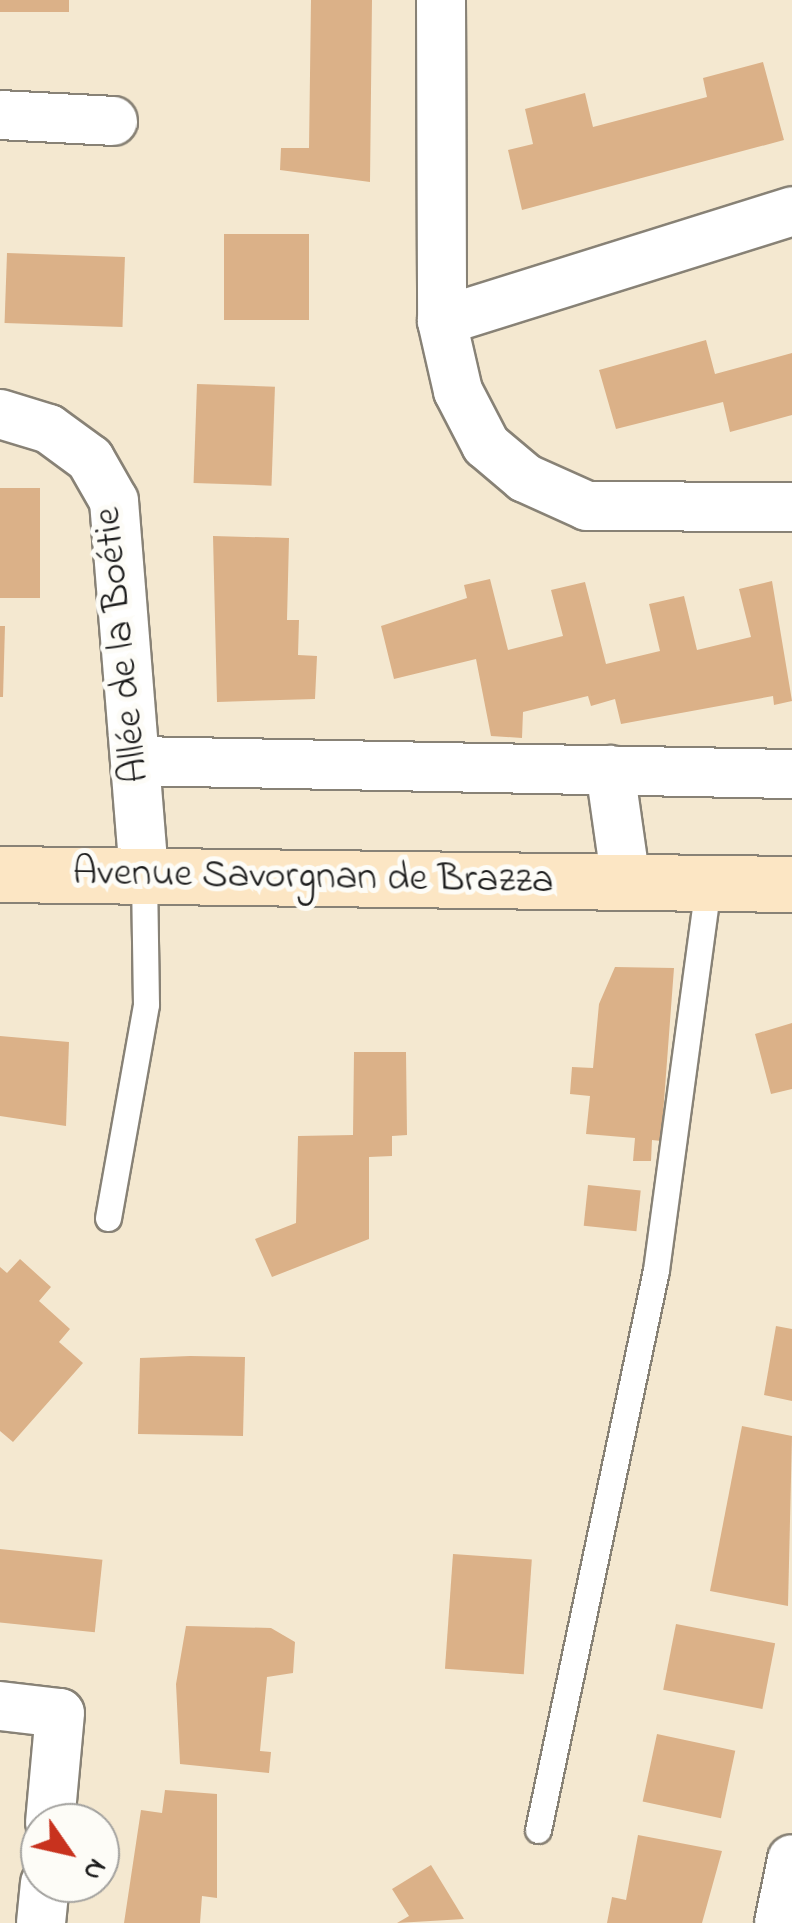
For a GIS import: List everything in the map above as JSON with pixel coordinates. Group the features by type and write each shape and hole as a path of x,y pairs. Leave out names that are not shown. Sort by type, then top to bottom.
{"street":[{"path":"441,0 442,321 458,391 486,445 525,478 588,506 792,507"},
{"path":"0,115 113,120"},
{"path":"442,321 792,211"},
{"name":"Allée de la Boétie","path":"0,414 49,429 90,459 114,501 144,876"},
{"path":"136,761 792,774"},
{"path":"610,770 626,882"},
{"name":"Avenue Savorgnan de Brazza","path":"0,874 792,884"},
{"path":"0,1706 60,1713 52,1803"},
{"path":"780,1923 792,1859"}],"lane":[{"path":"108,1218 146,1004 144,876"},
{"path":"538,1830 656,1270 708,883"}],"building":[{"path":"0,0 69,0 69,12 0,12"},
{"path":"311,0 372,0 370,182 280,170 281,148 309,148"},
{"path":"763,62 784,140 522,210 508,150 533,144 525,109 585,93 593,127 707,97 703,78"},
{"path":"224,234 309,234 309,320 224,320"},
{"path":"7,253 125,257 122,327 5,323"},
{"path":"706,340 715,374 792,353 792,415 730,432 723,402 616,429 599,370"},
{"path":"197,384 275,387 271,486 194,483"},
{"path":"0,488 40,488 40,598 0,598"},
{"path":"213,536 289,538 287,620 299,620 298,655 317,656 315,699 217,702"},
{"path":"490,579 508,650 563,636 551,590 585,582 606,664 660,651 649,604 684,596 697,650 751,637 739,589 772,581 792,701 774,705 773,696 621,724 615,699 591,706 588,696 523,712 522,738 491,736 476,659 394,679 381,626 467,598 464,585"},
{"path":"0,626 5,626 3,697 0,697"},
{"path":"615,967 674,968 661,1141 652,1140 651,1161 633,1161 635,1138 586,1134 590,1096 570,1094 572,1067 593,1068 599,1004"},
{"path":"792,1023 792,1089 771,1094 755,1034"},
{"path":"0,1036 69,1042 66,1126 0,1116"},
{"path":"354,1052 406,1052 407,1135 392,1136 392,1156 369,1157 369,1239 272,1277 255,1239 296,1223 298,1136 353,1135"},
{"path":"588,1185 641,1191 636,1231 584,1226"},
{"path":"20,1259 51,1287 39,1301 70,1329 59,1342 83,1363 13,1442 0,1431 0,1267 7,1273"},
{"path":"776,1326 792,1329 792,1401 764,1395"},
{"path":"245,1357 243,1436 138,1434 140,1358"},
{"path":"742,1426 792,1436 788,1606 710,1591"},
{"path":"0,1549 102,1560 95,1632 0,1622"},
{"path":"453,1554 532,1560 524,1674 445,1669"},
{"path":"676,1624 775,1643 762,1709 663,1690"},
{"path":"186,1626 271,1628 295,1642 293,1673 267,1677 260,1751 271,1752 269,1773 180,1764 176,1684"},
{"path":"657,1734 735,1751 721,1818 643,1801"},
{"path":"165,1790 217,1794 217,1898 202,1896 200,1923 124,1923 141,1810 162,1813"},
{"path":"638,1835 722,1851 702,1923 607,1923 612,1897 626,1900"},
{"path":"431,1865 464,1919 397,1923 409,1916 392,1889"}]}
